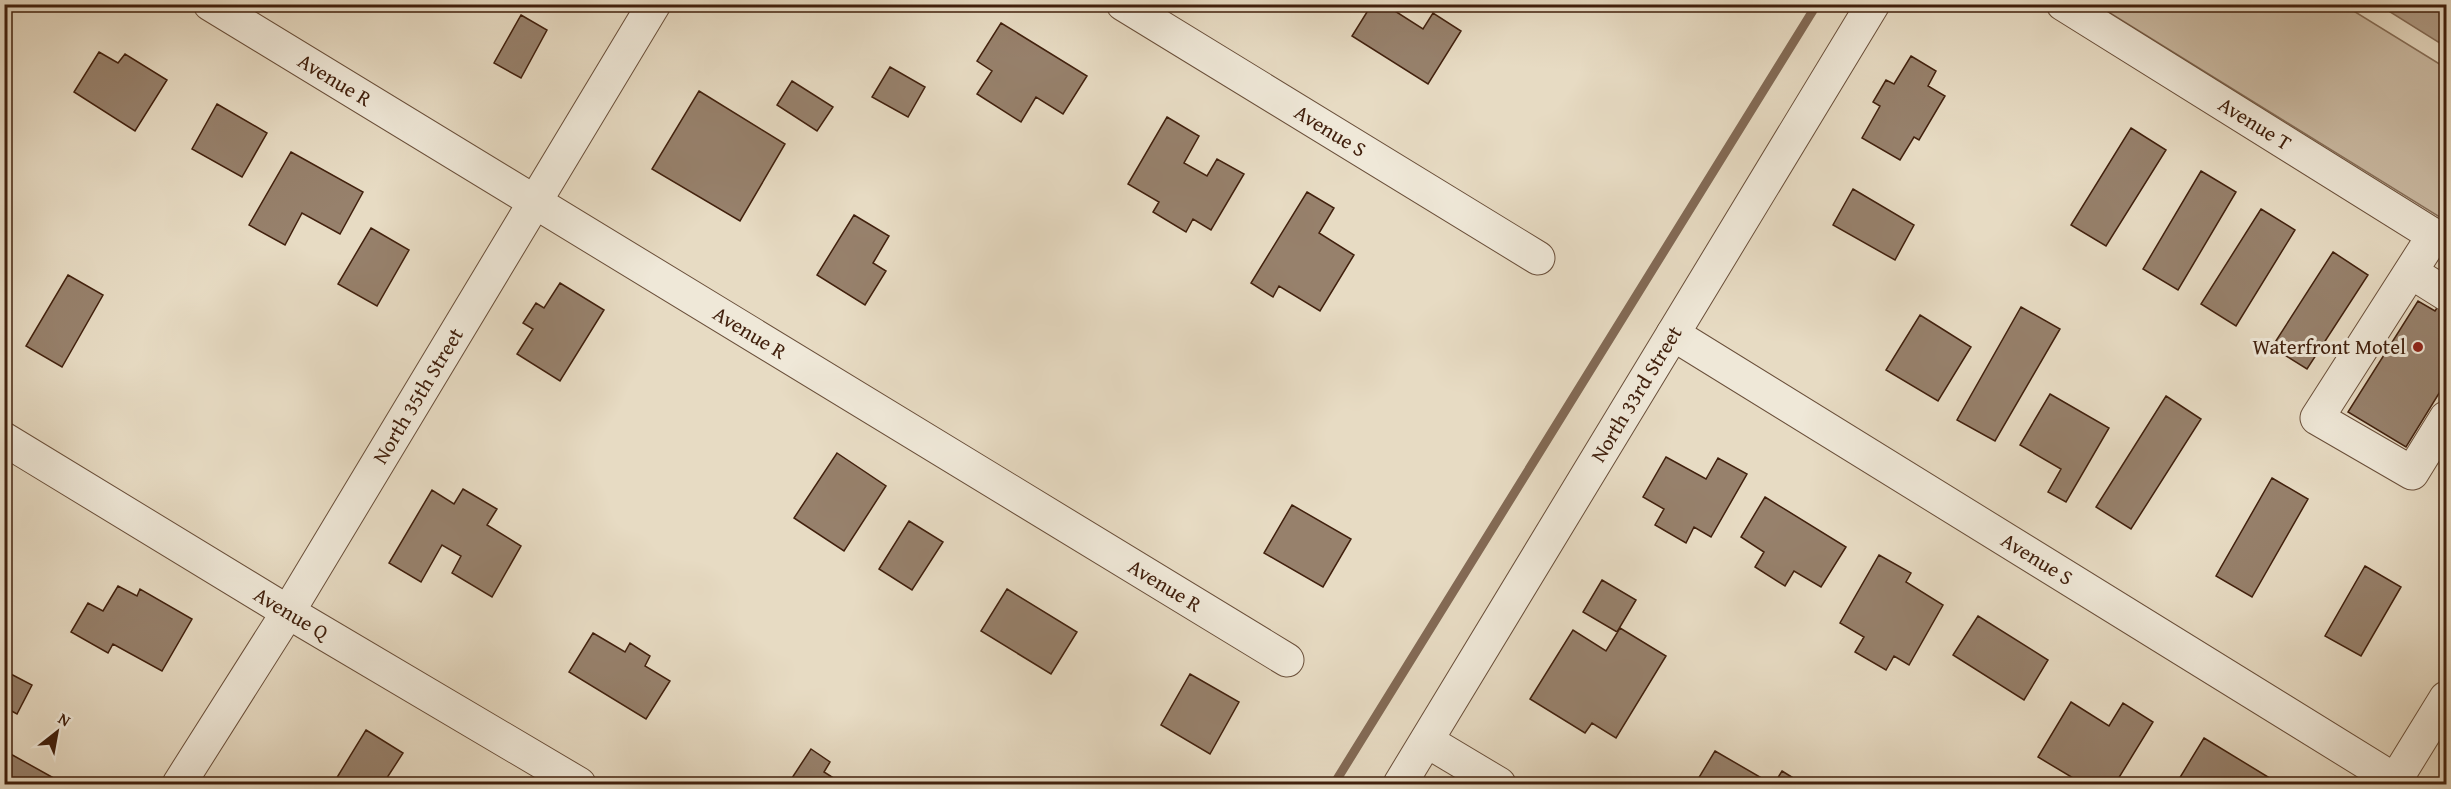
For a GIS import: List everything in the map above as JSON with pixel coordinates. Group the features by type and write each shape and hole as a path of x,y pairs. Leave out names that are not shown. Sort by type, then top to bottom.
{"street":[{"name":"Avenue R","path":"210,4 1287,660"},
{"name":"North 35th Street","path":"179,784 288,612 654,4"},
{"name":"Avenue S","path":"1123,4 1538,258"},
{"name":"North 33rd Street","path":"1400,784 1873,4"},
{"name":"Avenue T","path":"2063,4 2440,239"},
{"path":"2440,239 2411,272 2317,418 2412,473 2446,418"},
{"path":"2411,272 2446,294"},
{"name":"Avenue S","path":"1673,334 2396,783"},
{"name":"Avenue Q","path":"4,439 288,612 579,784"},
{"path":"2396,783 2446,698"},
{"path":"1427,741 1499,784"}],"shaded area":[{"path":"2097,5 2344,5 2446,68 2446,221"},
{"path":"2379,5 2446,5 2446,47"}],"building":[{"path":"1372,4 1384,4 1423,29 1433,13 1461,31 1428,84 1352,36"},
{"path":"521,15 547,30 521,78 494,63"},
{"path":"1001,23 1087,76 1063,114 1036,97 1021,122 977,94 992,71 977,61"},
{"path":"99,52 118,63 125,54 167,80 135,131 74,92"},
{"path":"1911,56 1936,71 1928,86 1945,96 1919,140 1914,137 1900,160 1862,138 1880,106 1873,102 1886,80 1894,84"},
{"path":"890,67 925,87 908,117 872,97"},
{"path":"792,81 833,107 817,131 777,105"},
{"path":"699,91 785,144 740,221 652,169"},
{"path":"217,104 267,133 242,177 192,149"},
{"path":"1167,117 1199,136 1184,163 1207,176 1217,159 1244,174 1211,230 1193,219 1186,232 1153,212 1159,202 1128,184"},
{"path":"2131,128 2166,150 2106,246 2071,225"},
{"path":"291,152 363,192 340,234 302,213 285,245 249,225"},
{"path":"2201,171 2236,192 2178,290 2143,269"},
{"path":"1853,189 1914,225 1895,260 1833,225"},
{"path":"1307,192 1334,208 1319,233 1354,255 1320,311 1279,286 1273,297 1251,283"},
{"path":"2261,209 2295,230 2236,326 2201,304"},
{"path":"854,215 889,236 873,263 886,271 865,305 817,275"},
{"path":"371,228 409,250 377,306 338,284"},
{"path":"2333,252 2368,275 2307,369 2272,347"},
{"path":"68,275 103,295 62,367 26,346"},
{"path":"560,283 604,310 560,381 517,354 533,329 523,323 536,303 544,308"},
{"name":"Waterfront Motel","path":"2446,294 2446,382 2406,447 2348,412 2418,301 2435,311"},
{"path":"2021,307 2060,329 1995,441 1957,420"},
{"path":"1920,315 1971,347 1938,401 1886,370"},
{"path":"2050,394 2109,428 2066,502 2048,492 2061,469 2020,445"},
{"path":"2166,396 2201,419 2131,529 2096,507"},
{"path":"837,453 886,486 844,551 794,518"},
{"path":"1666,457 1706,479 1718,458 1747,474 1711,537 1694,527 1686,543 1655,525 1664,509 1643,497"},
{"path":"2272,478 2308,499 2252,597 2216,576"},
{"path":"463,489 497,509 487,525 521,546 492,597 452,573 461,556 442,545 421,582 389,563 432,490 454,504"},
{"path":"1765,497 1846,547 1821,587 1794,571 1785,586 1755,567 1764,552 1741,537"},
{"path":"1292,505 1351,539 1323,587 1264,553"},
{"path":"909,521 943,542 912,590 879,569"},
{"path":"1879,555 1911,573 1906,582 1943,605 1909,665 1894,656 1886,670 1855,652 1864,637 1840,623"},
{"path":"2365,566 2401,587 2361,656 2325,636"},
{"path":"1602,580 1636,600 1617,632 1583,612"},
{"path":"118,586 137,596 140,589 192,619 162,671 113,644 108,653 71,632 88,603 103,611"},
{"path":"1007,589 1077,632 1051,674 981,631"},
{"path":"1978,616 2048,660 2024,700 1953,655"},
{"path":"1620,628 1666,656 1616,738 1592,723 1585,733 1530,699 1573,630 1606,651"},
{"path":"593,633 625,652 630,643 650,656 645,666 670,681 646,719 569,672"},
{"path":"7,672 32,685 17,714 4,707 4,677"},
{"path":"1190,674 1239,702 1210,754 1161,725"},
{"path":"2071,702 2109,726 2123,703 2153,722 2115,784 2083,784 2038,757"},
{"path":"366,730 403,753 383,784 333,784"},
{"path":"2204,738 2273,780 2270,784 2176,784"},
{"path":"811,749 830,762 824,772 843,784 788,784"},
{"path":"1715,751 1772,784 1695,784"},
{"path":"7,752 59,781 56,784 4,784 4,757"},
{"path":"1782,771 1803,784 1774,784"}],"waterway":[{"path":"1334,784 1817,4"}],"place":[{"name":"Waterfront Motel","path":"2418,347"}]}
